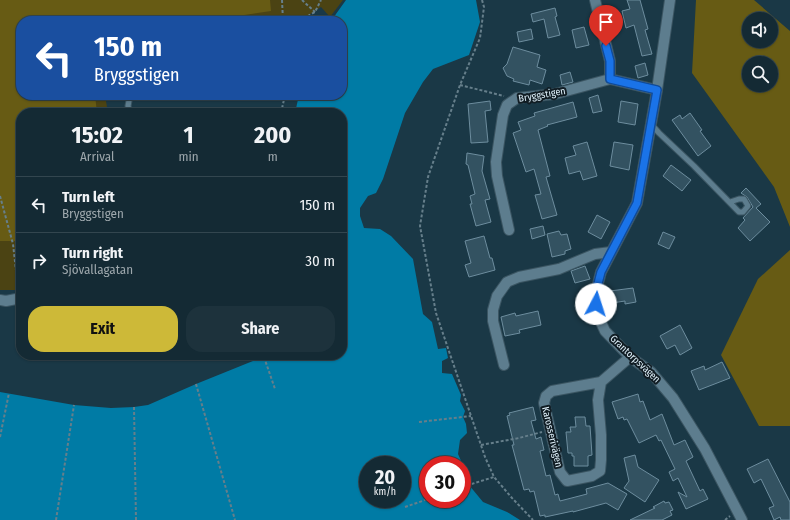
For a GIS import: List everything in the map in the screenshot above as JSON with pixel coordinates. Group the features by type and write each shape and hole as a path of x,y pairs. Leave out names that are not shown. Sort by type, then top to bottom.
{"street":[{"path":"595,0 610,61 610,79"},
{"name":"Grantorpsvägen","path":"670,0 657,90 637,203 601,272 595,295 597,314 605,331 630,357 652,372 673,398 705,449 742,520"},
{"name":"Bryggstigen","path":"509,230 497,176 496,162 503,114 507,105 517,98 555,94 610,79 657,90"},
{"path":"504,365 493,321 493,310 497,296 507,282 518,277 559,269 595,254 611,252"},
{"path":"0,300 16,300"},
{"path":"601,382 630,357"},
{"name":"Karosserivägen","path":"601,382 598,400 601,447 600,471 592,476 567,481 560,472 549,430 544,403 546,396 552,391 601,382"}],"lane":[{"path":"651,124 730,202"}],"path":[{"path":"282,0 283,16"},
{"path":"302,0 315,12"},
{"path":"308,16 315,12 321,0"},
{"path":"482,0 484,7 480,38 460,86 428,177 420,226 436,312 481,445 494,477 533,520"},
{"path":"460,86 504,96 510,103"},
{"path":"0,196 13,244 16,268"},
{"path":"265,360 275,389"},
{"path":"196,384 235,520"},
{"path":"0,436 9,393"},
{"path":"56,520 74,405"},
{"path":"134,407 136,520"},
{"path":"419,422 471,416"},
{"path":"481,445 519,438 549,430"},
{"path":"471,484 494,477"}],"shaded area":[{"path":"0,0 343,0 331,16 321,7 308,16 16,16 16,100 106,100 107,108 16,108 16,290 0,290"},
{"path":"0,0 270,0 271,11 238,16 16,16 16,100 96,100 96,108 16,108 16,241 0,241"},
{"path":"696,0 754,0 768,12 742,12 742,48 778,48 778,21 790,31 790,227 774,187 692,73"},
{"path":"790,250 790,426 759,426 721,355 758,279"}],"water":[{"path":"346,0 476,0 480,22 469,55 433,69 423,82 405,113 383,179 376,193 368,196 360,208 360,216 364,228 380,229 391,236 413,259 423,314 432,322 438,349 446,348 448,358 442,361 442,373 452,374 461,395 460,401 465,411 463,417 466,424 467,433 460,440 459,456 419,456 419,508 471,508 471,487 483,502 507,512 520,520 0,520 0,392 74,405 111,408 134,407 148,405 256,360 347,360 347,108 296,108 298,100 347,100 347,16 335,16"}],"building":[{"path":"627,0 640,0 648,29 645,30 652,54 642,56 634,25 626,28 622,11 630,9"},
{"path":"555,8 557,16 555,17 560,35 548,38 544,19 533,22 531,14"},
{"path":"584,27 589,45 576,48 572,30"},
{"path":"531,29 533,39 519,42 517,32"},
{"path":"513,47 540,55 537,67 546,70 542,84 530,80 529,85 513,81 514,79 507,76 503,68 507,64"},
{"path":"645,63 648,75 638,78 635,66"},
{"path":"570,72 573,82 562,85 560,75"},
{"path":"598,95 602,111 593,113 589,98"},
{"path":"490,101 491,110 485,111 488,142 471,143 468,104"},
{"path":"621,101 638,104 635,125 618,122"},
{"path":"573,102 577,117 547,125 548,126 538,130 550,176 546,177 557,215 542,219 535,195 541,194 534,169 526,172 513,133 521,130 518,122 535,116 534,113"},
{"path":"690,113 702,130 700,131 711,146 698,156 672,120 680,115 682,119"},
{"path":"587,142 597,176 583,180 580,171 569,174 565,158 576,155 573,146"},
{"path":"614,142 633,145 629,170 610,166"},
{"path":"467,153 484,156 482,171 490,199 485,200 491,222 476,226 470,204 472,204 470,196 475,194 468,165 466,164"},
{"path":"671,165 691,180 682,191 663,176"},
{"path":"746,188 761,204 756,208 770,222 750,241 738,228 745,220 743,218 753,207 747,197 741,193"},
{"path":"597,215 610,222 601,239 588,232"},
{"path":"543,226 545,235 532,239 530,229"},
{"path":"559,231 561,235 567,234 571,249 565,251 565,254 552,257 547,234"},
{"path":"663,232 675,237 669,249 658,244"},
{"path":"484,236 495,270 469,277 465,265 471,263 465,241"},
{"path":"585,266 590,279 575,283 571,271"},
{"path":"633,288 636,302 625,304 625,301 612,303 610,291"},
{"path":"538,311 541,325 519,330 520,333 505,336 501,317 515,313 516,316"},
{"path":"680,325 692,348 680,355 675,345 667,349 660,336"},
{"path":"722,362 730,378 699,390 691,371 704,366 705,370"},
{"path":"638,394 640,402 643,401 650,420 662,414 674,445 685,440 693,457 686,461 700,491 703,489 708,499 686,509 678,492 687,497 678,478 673,481 669,472 675,469 661,440 659,441 656,435 639,443 627,419 624,420 623,417 618,419 612,402"},
{"path":"533,407 536,420 531,421 536,439 541,437 544,450 540,451 546,476 550,475 555,495 558,494 560,501 587,494 586,489 608,483 627,494 618,510 606,503 573,512 545,517 545,515 540,516 534,491 530,492 529,489 524,490 512,445 514,445 507,416 510,415 509,413"},
{"path":"575,417 585,417 586,426 590,426 592,455 588,456 588,466 574,466 574,456 572,456 572,453 568,453 566,432 571,432 570,427 576,427"},
{"path":"635,455 638,467 659,480 645,502 624,488 629,481 624,458"},
{"path":"768,459 790,502 790,520 781,520 780,517 774,520 769,508 774,506 761,479 754,483 747,469"},
{"path":"664,501 665,503 669,502 673,510 670,511 672,515 662,520 630,520 655,508 653,507"}],"route":[{"path":"596,304 595,295 601,272 637,203 657,90 610,79 610,61 606,46"}]}
